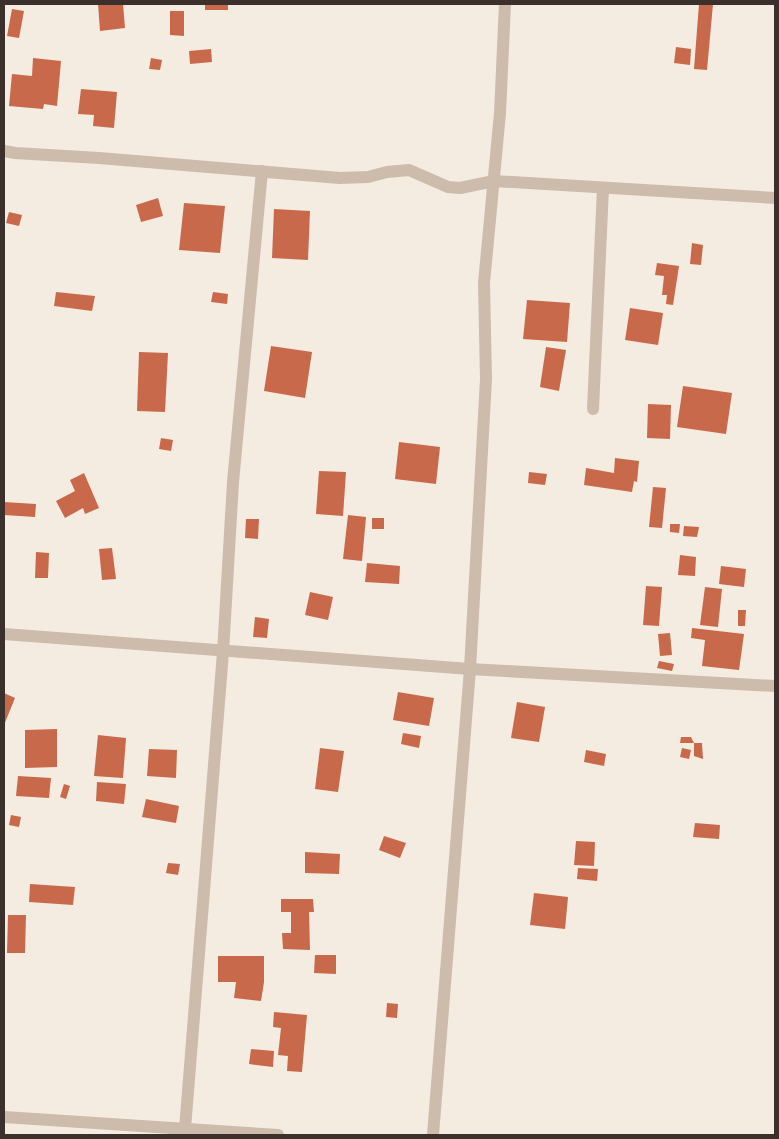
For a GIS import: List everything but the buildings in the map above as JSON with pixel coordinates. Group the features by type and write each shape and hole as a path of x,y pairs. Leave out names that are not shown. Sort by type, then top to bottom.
{"street":[{"path":"433,1135 470,669 486,379 484,284 500,113 505,4"},
{"path":"4,151 340,178 368,177 387,172 409,170 441,185 460,188 494,181 775,198"},
{"path":"185,1129 224,652 234,482 262,172"},
{"path":"593,409 603,188"},
{"path":"4,634 470,669 775,686"},
{"path":"4,1117 95,1129 185,1129 278,1135"}]}
